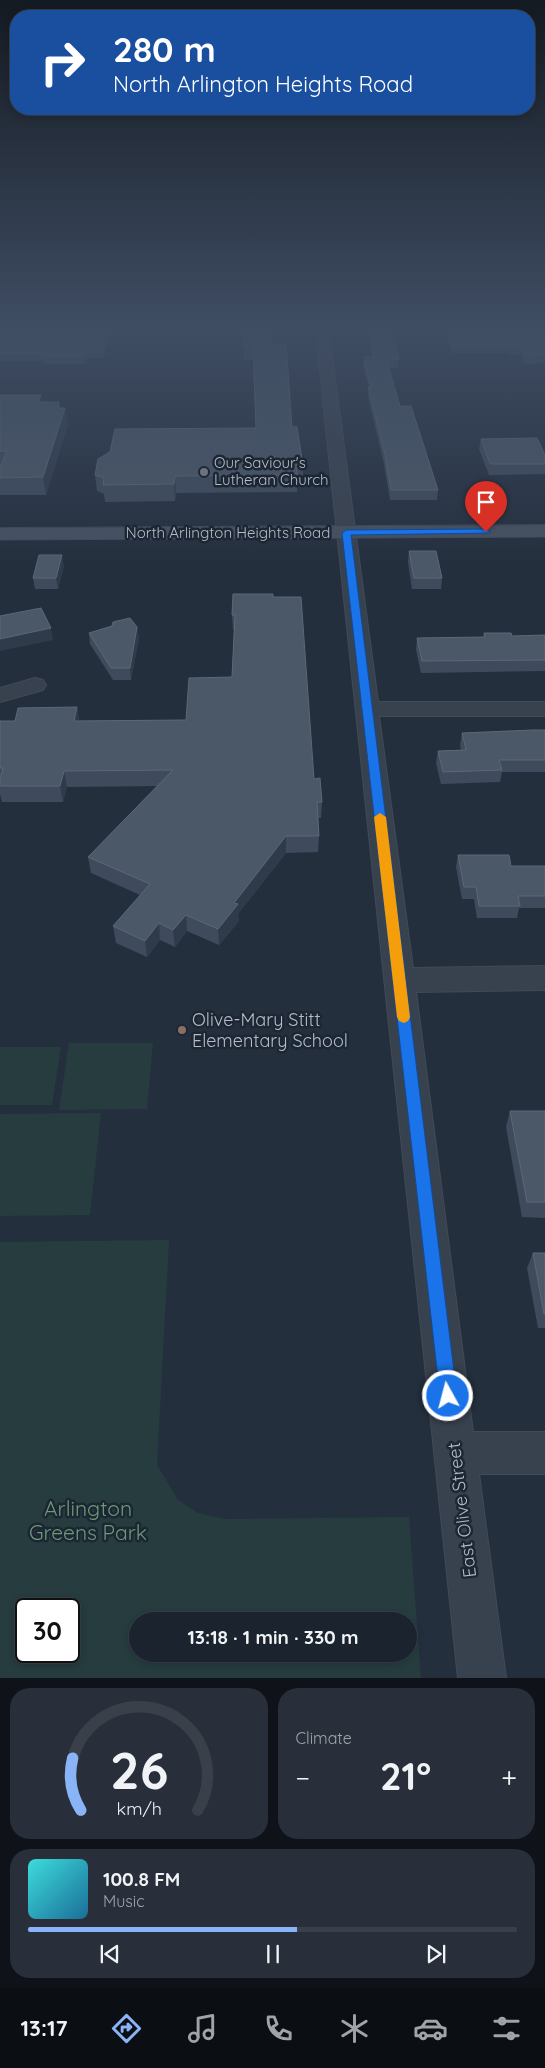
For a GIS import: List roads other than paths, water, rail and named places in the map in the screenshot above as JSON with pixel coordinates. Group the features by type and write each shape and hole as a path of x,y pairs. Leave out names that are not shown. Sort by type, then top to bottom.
{"main road":[{"name":"North Arlington Heights Road","path":"0,534 545,531"}],"street":[{"name":"East Olive Street","path":"331,407 482,1678"},
{"path":"0,695 35,685"},
{"path":"367,709 545,709"},
{"path":"399,980 545,978"},
{"path":"455,1454 545,1453"}],"place":[{"name":"Our Saviour's Lutheran Church","path":"204,472"},
{"name":"Olive-Mary Stitt Elementary School","path":"182,1030"}],"park label":[{"name":"Arlington Greens Park","path":"88,1521"}]}
